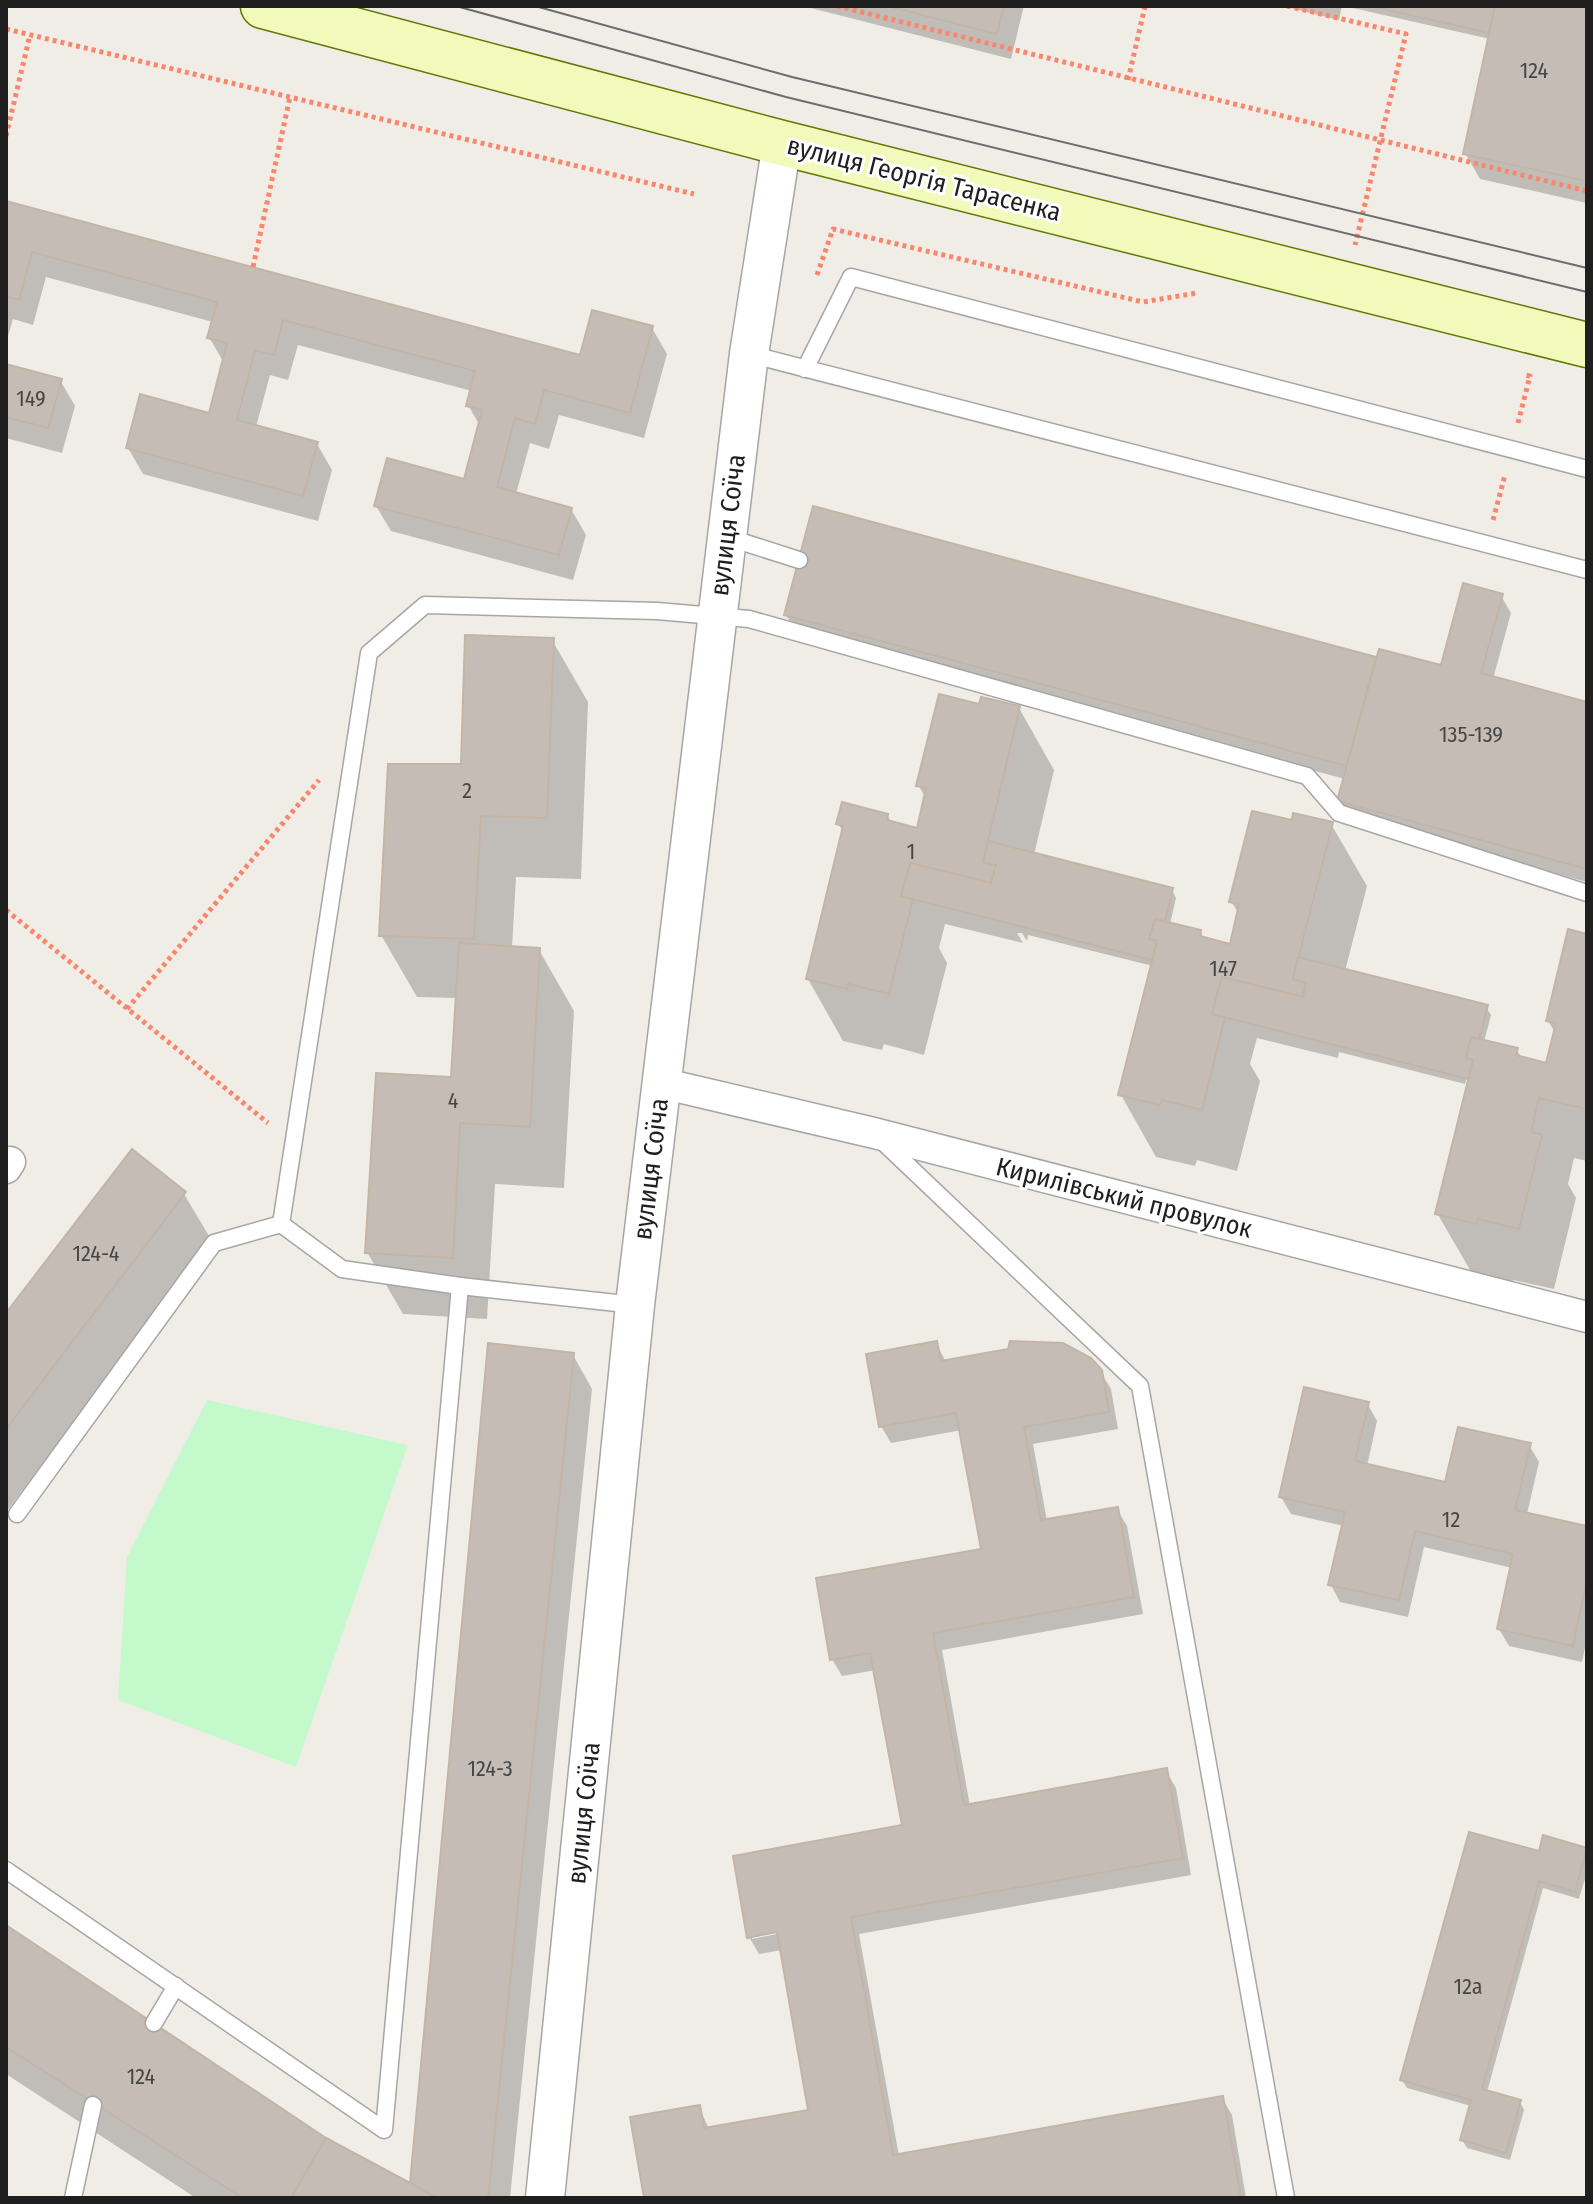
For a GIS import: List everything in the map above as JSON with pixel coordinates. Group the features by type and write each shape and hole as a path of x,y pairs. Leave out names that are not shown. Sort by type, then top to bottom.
{"main road":[{"name":"вулиця Георгія Тарасенка","path":"263,6 782,143 1587,345"}],"street":[{"name":"вулиця Соїча","path":"545,2198 635,1305 749,354 782,143"},
{"name":"Кирилівський провулок","path":"661,1083 874,1133 1587,1317"}],"lane":[{"path":"805,369 851,277 1587,469"},
{"path":"749,354 1587,570"},
{"path":"727,537 799,560"},
{"path":"281,1224 369,653 425,605 717,613 749,619 1307,776 1339,813 1587,893"},
{"path":"874,1133 1140,1386 1286,2198"},
{"path":"281,1224 342,1269 460,1286 635,1305"},
{"path":"17,1514 214,1243 281,1224"},
{"path":"6,1870 384,2130 460,1286"},
{"path":"154,2023 176,1986"},
{"path":"73,2198 93,2105"}],"path":[{"path":"837,6 1380,143 1587,191"},
{"path":"1128,80 1145,6"},
{"path":"1287,6 1406,34 1353,253"},
{"path":"6,29 694,194"},
{"path":"6,136 30,35"},
{"path":"253,267 290,97"},
{"path":"833,229 1143,302 1195,292 1211,296"},
{"path":"1515,372 1530,376"},
{"path":"127,1009 356,736"},
{"path":"6,910 294,1143"}],"green space":[{"path":"207,1400 408,1445 296,1767 118,1700 127,1557"}],"building":[{"path":"887,6 1004,6 997,34"},
{"path":"1371,6 1495,6 1489,33"},
{"path":"1495,6 1587,6 1587,181 1463,154"},
{"path":"6,201 580,355 592,310 653,326 630,413 544,390 535,424 515,418 497,487 572,508 559,555 374,506 387,458 464,479 482,410 466,406 475,371 283,320 274,355 255,350 237,420 318,442 303,496 126,448 140,394 209,413 227,343 207,338 217,302 32,252 19,300 6,296"},
{"path":"6,364 62,379 48,428 6,417"},
{"path":"813,506 1376,657 1347,766 784,615"},
{"path":"1463,583 1503,594 1481,673 1587,702 1587,869 1337,801 1379,649 1441,665"},
{"path":"465,635 554,638 547,818 481,816 474,939 379,936 388,764 461,764"},
{"path":"939,694 979,704 981,697 1020,706 983,862 996,865 991,883 910,863 901,896 913,899 889,994 849,984 847,989 806,979 843,826 836,824 842,802 888,814 887,820 917,828 926,788 916,786"},
{"path":"1252,811 1292,820 1293,813 1333,822 1293,979 1306,983 1303,997 1222,977 1212,1014 1225,1017 1202,1110 1162,1100 1160,1105 1118,1095 1157,941 1149,939 1155,919 1201,930 1200,936 1230,944 1239,904 1229,902"},
{"path":"988,841 1173,888 1165,921 1155,919 1149,939 1157,941 1152,960 901,896 910,863 991,883 996,865 983,862"},
{"path":"1568,929 1587,934 1587,1109 1539,1098 1531,1132 1542,1135 1519,1229 1478,1219 1477,1224 1435,1214 1473,1060 1466,1058 1471,1037 1518,1048 1516,1055 1546,1063 1556,1023 1546,1021"},
{"path":"459,943 540,948 530,1127 460,1123 453,1258 365,1253 376,1073 451,1077"},
{"path":"1298,957 1488,1005 1479,1039 1471,1037 1466,1058 1473,1060 1468,1079 1212,1014 1222,977 1303,997 1306,983 1293,979"},
{"path":"132,1149 186,1192 6,1429 6,1313"},
{"path":"937,1341 941,1361 1008,1349 1010,1341 1063,1343 1091,1358 1102,1370 1109,1412 1024,1427 1041,1520 1118,1507 1134,1597 933,1633 964,1805 1167,1768 1183,1858 851,1917 893,2155 1223,2096 1241,2198 644,2198 630,2117 700,2105 704,2128 808,2110 777,1932 747,1938 733,1856 902,1825 870,1653 830,1660 816,1578 981,1549 956,1413 879,1427 866,1354"},
{"path":"488,1343 574,1353 488,2198 437,2198 410,2183"},
{"path":"1304,1387 1369,1402 1355,1461 1445,1482 1458,1427 1531,1443 1515,1510 1587,1526 1587,1579 1573,1646 1497,1629 1513,1554 1415,1531 1399,1600 1328,1585 1345,1512 1279,1497"},
{"path":"1469,1832 1539,1851 1543,1835 1587,1848 1575,1892 1539,1881 1482,2089 1521,2100 1506,2153 1460,2140 1471,2100 1400,2080"},
{"path":"6,1925 326,2138 291,2198 243,2198 6,2047"},
{"path":"326,2138 410,2183 437,2198 291,2198"}],"tram line":[{"path":"456,6 786,97 1587,292"},
{"path":"535,6 792,77 1587,268"}]}
